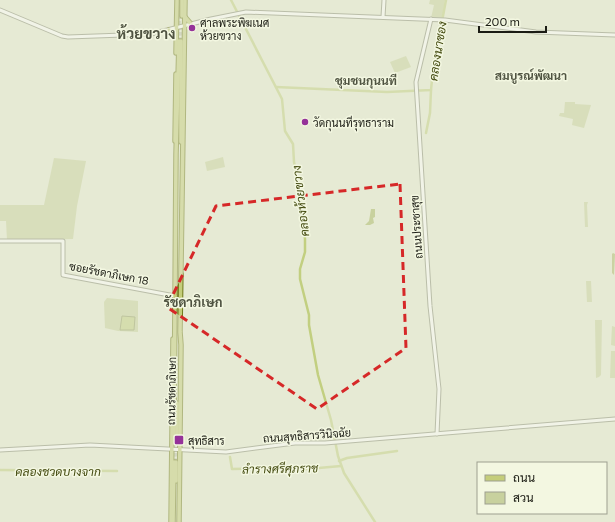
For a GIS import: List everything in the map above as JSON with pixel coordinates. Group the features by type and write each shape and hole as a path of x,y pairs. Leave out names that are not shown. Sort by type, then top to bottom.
{"main road":[{"name":"ถนนรัชดาภิเษก","path":"179,522 175,462 171,449 175,437 181,345 182,151 180,41 177,28 180,16 181,0"},
{"name":"ถนนรัชดาภิเษก","path":"173,522 175,462 180,449 175,437 172,345 174,332 175,296 176,148 180,41 184,26 180,16 181,0"},
{"path":"180,16 191,24"},
{"path":"169,30 174,33 180,41"}],"street":[{"path":"383,17 384,0"},
{"path":"0,10 56,33 68,36 144,35 240,12 431,19 536,32 615,36"},
{"name":"ถนนประชาสุข","path":"431,19 416,80 416,90 430,306 439,389 437,434"},
{"name":"ซอยรัชดาภิเษก 18","path":"0,241 63,241 63,275 175,296"},
{"name":"ถนนสุทธิสารวินิจฉัย","path":"0,450 85,445 226,452 295,443 335,443 615,419"}],"highlighted area":[{"path":"400,184 406,348 317,409 167,307 216,206"}],"green space":[{"path":"430,0 445,0 442,19 431,18 434,5 429,4"},
{"path":"406,56 411,67 395,73 390,62"},
{"path":"565,102 591,105 584,128 572,125 573,119 559,116 560,113 564,113"},
{"path":"223,157 225,167 207,171 205,162"},
{"path":"54,158 86,161 77,206 73,239 7,240 6,221 0,221 0,205 44,205"},
{"path":"584,202 588,202 588,227 585,227"},
{"path":"371,209 375,209 375,217 373,218 374,223 365,225 369,221"},
{"path":"586,281 591,281 592,302 587,302"},
{"path":"107,298 138,301 138,332 118,331 105,328 104,302"},
{"path":"595,320 602,320 601,375 596,378"},
{"path":"612,326 615,327 615,346 611,345"},
{"path":"611,351 615,351 615,378 610,378"}],"shaded area":[{"path":"613,253 615,254 614,275 612,273"},
{"path":"122,316 135,317 134,330 120,330"}],"waterway":[{"name":"คลองห้วยขวาง","path":"231,0 282,99 285,131 293,144 294,162 305,239 305,252 300,269 300,279 309,315 309,325 318,375 331,420 338,456 344,473 375,522"},
{"name":"คลองนาซอง","path":"276,87 387,92 431,90 433,69 446,0"},
{"path":"426,133 430,113 431,90"},
{"path":"339,461 347,458 397,451"},
{"name":"ลำรางศรีศุภราช","path":"230,457 232,469 275,468 296,470 341,466"},
{"name":"คลองชวดบางจาก","path":"0,470 117,471"}],"tunnel":[{"path":"179,15 179,41"},
{"path":"181,27 181,41"},
{"path":"174,437 174,462"},
{"path":"176,462 177,437"}],"place":[{"name":"ศาลพระพิฆเนศ ห้วยขวาง","path":"192,28"},
{"name":"วัดกุนนทีรุทธาราม","path":"305,122"},
{"name":"สุทธิสาร","path":"179,440"}],"district":[{"name":"ห้วยขวาง","path":"146,33"},
{"name":"สมบูรณ์พัฒนา","path":"531,75"},
{"name":"ชุมชนกุนนที","path":"366,80"},
{"name":"รัชดาภิเษก","path":"193,302"}]}
